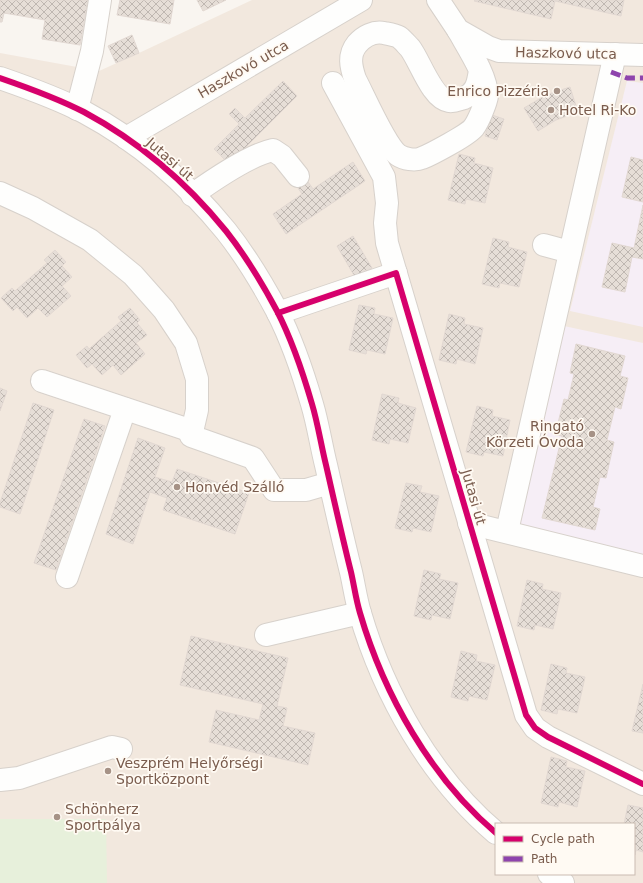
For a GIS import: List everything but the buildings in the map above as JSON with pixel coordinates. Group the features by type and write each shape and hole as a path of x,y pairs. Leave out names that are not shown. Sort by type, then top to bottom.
{"street":[{"path":"77,109 92,50 100,0"},
{"name":"Haszkovó utca","path":"126,138 337,6 361,0"},
{"name":"Haszkovó utca","path":"438,0 458,30 488,47 499,51 643,55"},
{"path":"458,30 480,70 487,97 474,128 421,159 405,159 397,154 387,141 355,79 351,68 350,60 355,47 362,38 370,34 380,32 398,37 410,48 440,97 449,101 458,100 470,95 478,85 480,70"},
{"path":"507,531 615,54"},
{"name":"Jutasi út","path":"0,78 42,93 77,109 126,138 163,168 192,195 226,231 252,268 278,313 296,354 312,405 360,613 377,661 397,707 424,752 455,792 484,824 495,832"},
{"name":"Jutasi út","path":"333,83 384,177 387,203 385,223 387,243 526,715 535,728 548,737 643,784"},
{"path":"192,195 240,165 264,152 273,150 282,156 298,176"},
{"path":"0,193 33,208 90,240 133,275 164,310 186,343 197,379 197,410 191,436 253,458 274,490 306,490 330,483"},
{"path":"544,245 570,252"},
{"path":"278,313 396,273"},
{"path":"42,381 192,431"},
{"path":"67,576 125,409"},
{"path":"469,523 507,531 643,566"},
{"path":"266,635 360,613"},
{"path":"0,780 19,778 112,747 121,749"},
{"path":"551,875 563,883"}],"shaded area":[{"path":"252,0 643,0 643,883 0,883 0,53 99,71"},
{"path":"627,81 643,83 643,327 570,311"},
{"name":"Ringató Körzeti Óvoda","path":"564,326 643,343 643,555 520,525"}],"green space":[{"path":"0,819 106,819 107,883 0,883"}],"marked path":[{"path":"611,72 627,78 643,78"}],"cycle path":[{"path":"0,78 32,89 74,107 104,123 123,136 161,164 195,196 226,231 247,259 277,311 305,380 316,419 359,608 370,644 382,674 396,704 431,761 472,811 495,832"},
{"path":"278,313 396,273 526,715 535,728 548,737 643,784"}],"place":[{"name":"Enrico Pizzéria","path":"557,91"},
{"name":"Hotel Ri-Ko","path":"551,110"},
{"name":"Ringató Körzeti Óvoda","path":"592,434"},
{"name":"Honvéd Szálló","path":"177,487"},
{"name":"Veszprém Helyőrségi Sportközpont","path":"108,771"},
{"name":"Schönherz Sportpálya","path":"57,817"}]}
